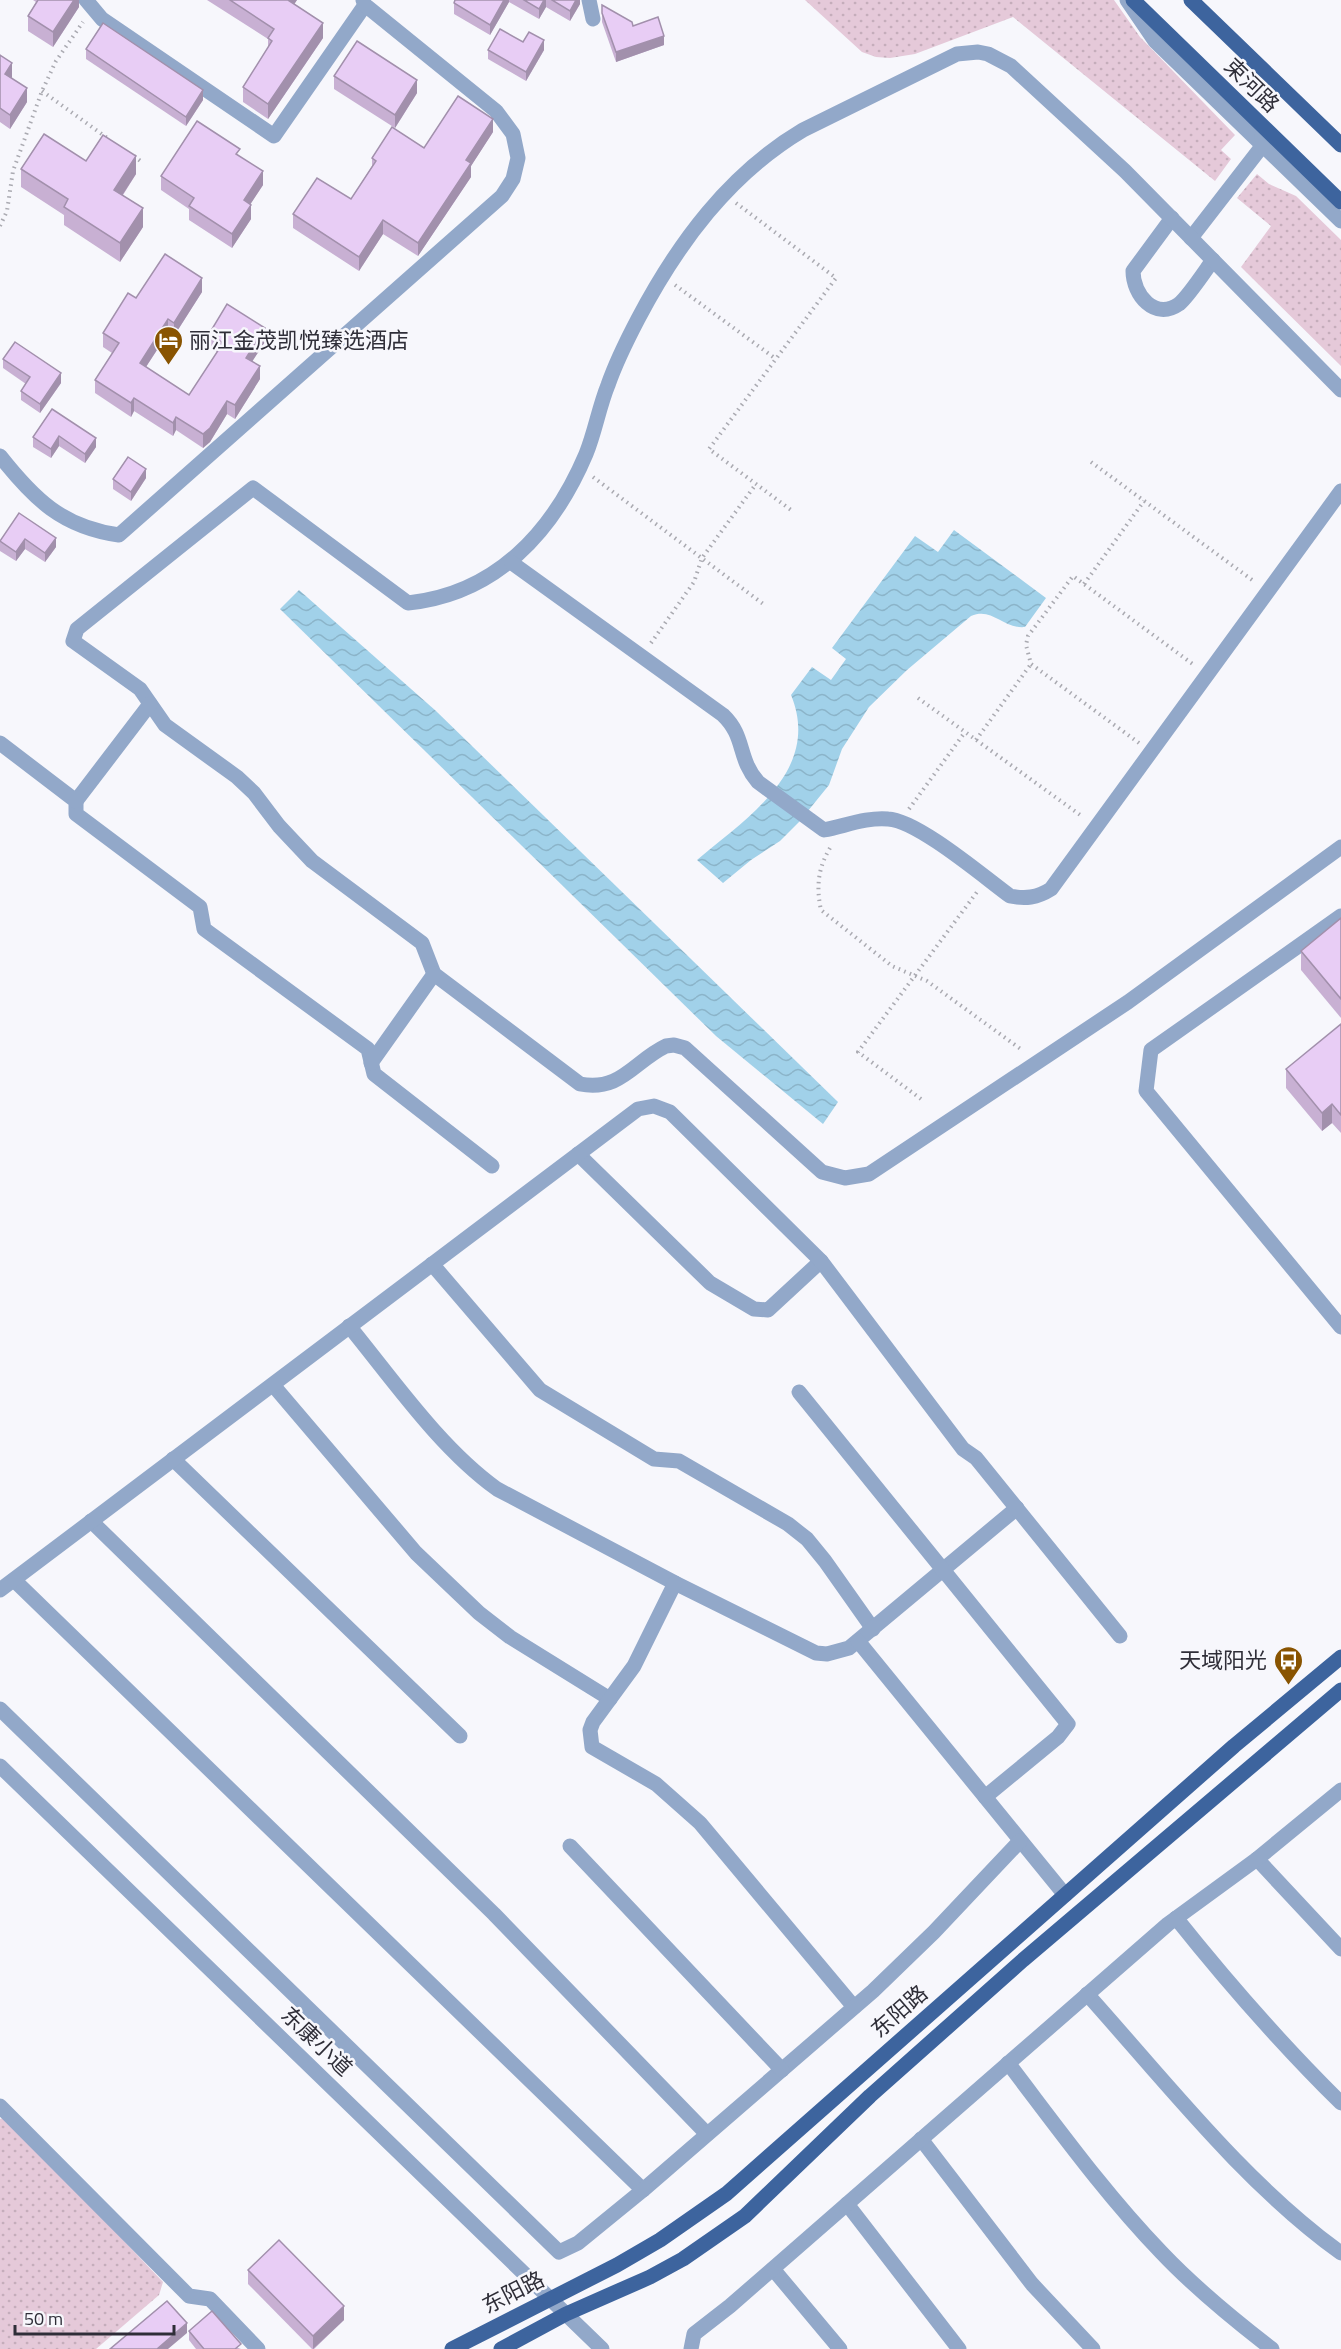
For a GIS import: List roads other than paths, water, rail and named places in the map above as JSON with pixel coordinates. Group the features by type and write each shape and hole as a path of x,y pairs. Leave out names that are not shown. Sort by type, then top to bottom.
{"main road":[{"name":"束河路","path":"1133,0 1341,202"},
{"name":"束河路","path":"1191,0 1341,145"},
{"name":"东阳路","path":"452,2349 616,2265 660,2240 726,2194 1234,1746 1341,1657"},
{"name":"东阳路","path":"501,2349 566,2314 650,2277 745,2216 870,2096 963,2013 1341,1689"}],"street":[{"path":"589,0 593,19"},
{"path":"1127,0 1155,41 1341,221"},
{"path":"0,456 31,493 58,515 88,529 119,535 502,196 513,179 518,158 513,134 496,111 364,3 274,136 102,19 90,5"},
{"path":"1341,390 1125,171 1011,66 1000,58 978,51 957,54 803,130 757,161 723,194 681,248 639,318 619,360 580,467 558,507 540,532 512,562 464,591 429,601 408,603 253,488 77,629 73,641 140,689 165,725 237,777 254,793 279,826 312,861 422,944 434,974 580,1084 602,1086 612,1083 666,1046 685,1047 822,1172 845,1178 869,1174 1128,1002 1341,847"},
{"path":"1191,238 1263,146 1261,124"},
{"path":"1172,218 1133,271 1135,288 1144,301 1161,308 1179,304 1213,260"},
{"path":"512,562 730,722 741,744 744,762 758,782 824,830 878,819 901,821 920,830 1010,896 1028,898 1051,889 1341,491"},
{"path":"150,704 76,801 76,814 200,907 204,929 368,1049 374,1074 492,1166"},
{"path":"0,743 76,801"},
{"path":"1341,916 1151,1050 1146,1091 1341,1327"},
{"path":"371,1063 434,974"},
{"path":"0,1590 638,1109 646,1106 662,1107 670,1112 821,1261 963,1449 976,1458 1120,1636"},
{"path":"578,1154 710,1283 754,1309 768,1310 821,1261"},
{"path":"432,1264 540,1390 654,1459 679,1461 788,1524 807,1539 825,1561 873,1629"},
{"path":"350,1326 451,1450 480,1477 497,1489 675,1583 816,1653 839,1652 858,1641 1017,1508"},
{"path":"273,1385 416,1553 478,1613 510,1637 610,1699"},
{"path":"799,1392 1068,1724 1058,1737 985,1797"},
{"path":"173,1460 460,1736"},
{"path":"91,1521 494,1914 707,2134"},
{"path":"14,1580 643,2190"},
{"path":"675,1583 634,1666 593,1722 590,1730 592,1747 656,1784 700,1823 854,2007"},
{"path":"858,1641 1065,1895"},
{"path":"0,1709 559,2252 578,2243 643,2190 854,2007 904,1962 1020,1841"},
{"name":"东康小道","path":"0,1766 602,2349"},
{"path":"691,2349 694,2334 773,2269 1087,1994 1176,1918 1257,1859 1341,1790"},
{"path":"570,1846 782,2070"},
{"path":"1257,1859 1341,1949"},
{"path":"1176,1918 1226,1980 1341,2103"},
{"path":"1087,1994 1232,2155 1306,2228 1341,2253"},
{"path":"1008,2063 1110,2193 1161,2252 1200,2290 1272,2349"},
{"path":"0,2106 189,2296 210,2299 258,2349"},
{"path":"921,2139 1032,2284 1093,2349"},
{"path":"847,2204 959,2349"},
{"path":"773,2269 840,2349"}],"water":[{"path":"954,530 1046,598 1025,627 1010,625 985,614 971,616 907,670 869,707 842,749 829,785 799,822 780,841 751,860 723,883 697,860 757,809 788,769 796,747 798,722 791,695 812,667 831,680 846,659 832,648 915,536 938,552"},
{"path":"299,590 436,711 838,1102 823,1124 716,1036 280,609"}],"place":[{"name":"丽江金茂凯悦臻选酒店","path":"168,366"},
{"name":"天域阳光","path":"1288,1686"}]}
